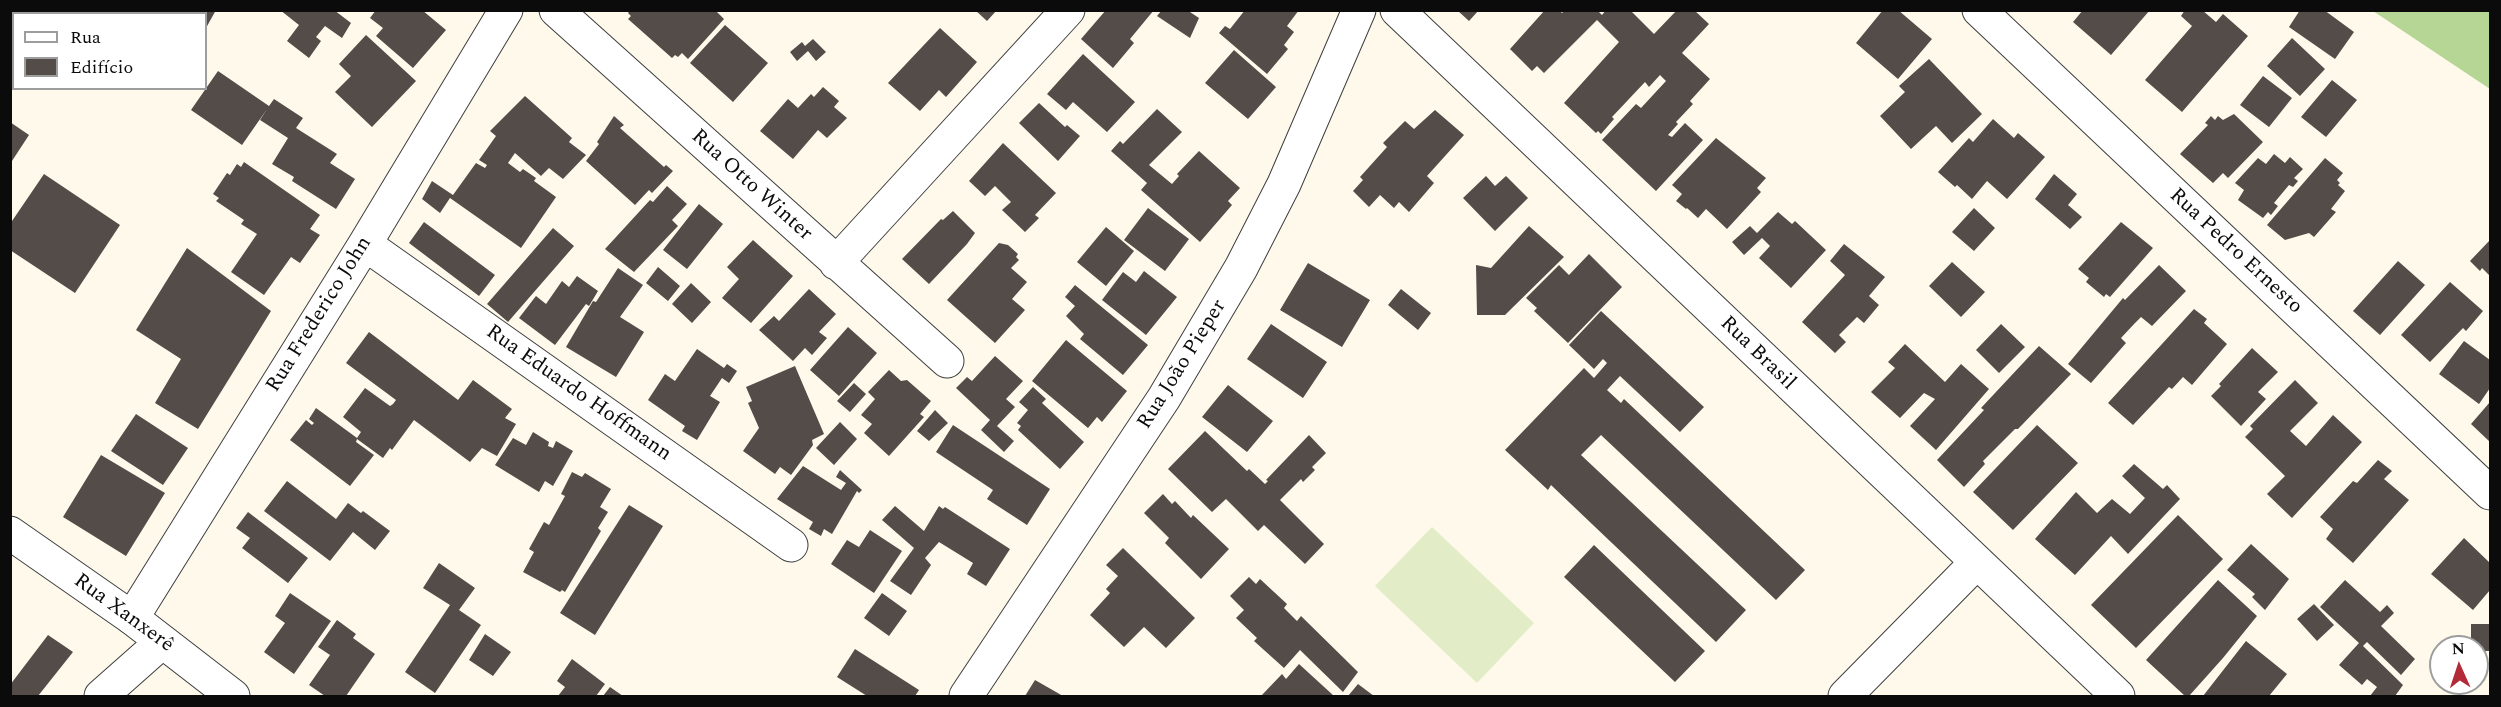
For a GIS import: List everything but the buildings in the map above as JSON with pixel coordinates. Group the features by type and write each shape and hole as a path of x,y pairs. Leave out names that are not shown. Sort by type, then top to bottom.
{"street":[{"name":"Rua Frederico John","path":"132,618 365,244 506,10"},
{"name":"Rua Otto Winter","path":"556,10 946,361"},
{"path":"836,263 1068,10"},
{"name":"Rua João Pieper","path":"966,696 1164,398 1241,268 1284,183 1359,10"},
{"name":"Rua Brasil","path":"1397,10 2118,696"},
{"name":"Rua Pedro Ernesto","path":"1979,10 2490,493"},
{"name":"Rua Eduardo Hoffmann","path":"365,244 791,545"},
{"name":"Rua Xanxerê","path":"10,533 132,618 233,696"},
{"path":"1845,696 1976,563"},
{"path":"101,696 162,642"}],"green space":[{"path":"2373,11 2490,11 2490,89"},
{"path":"1432,527 1534,623 1477,683 1375,586"}]}
